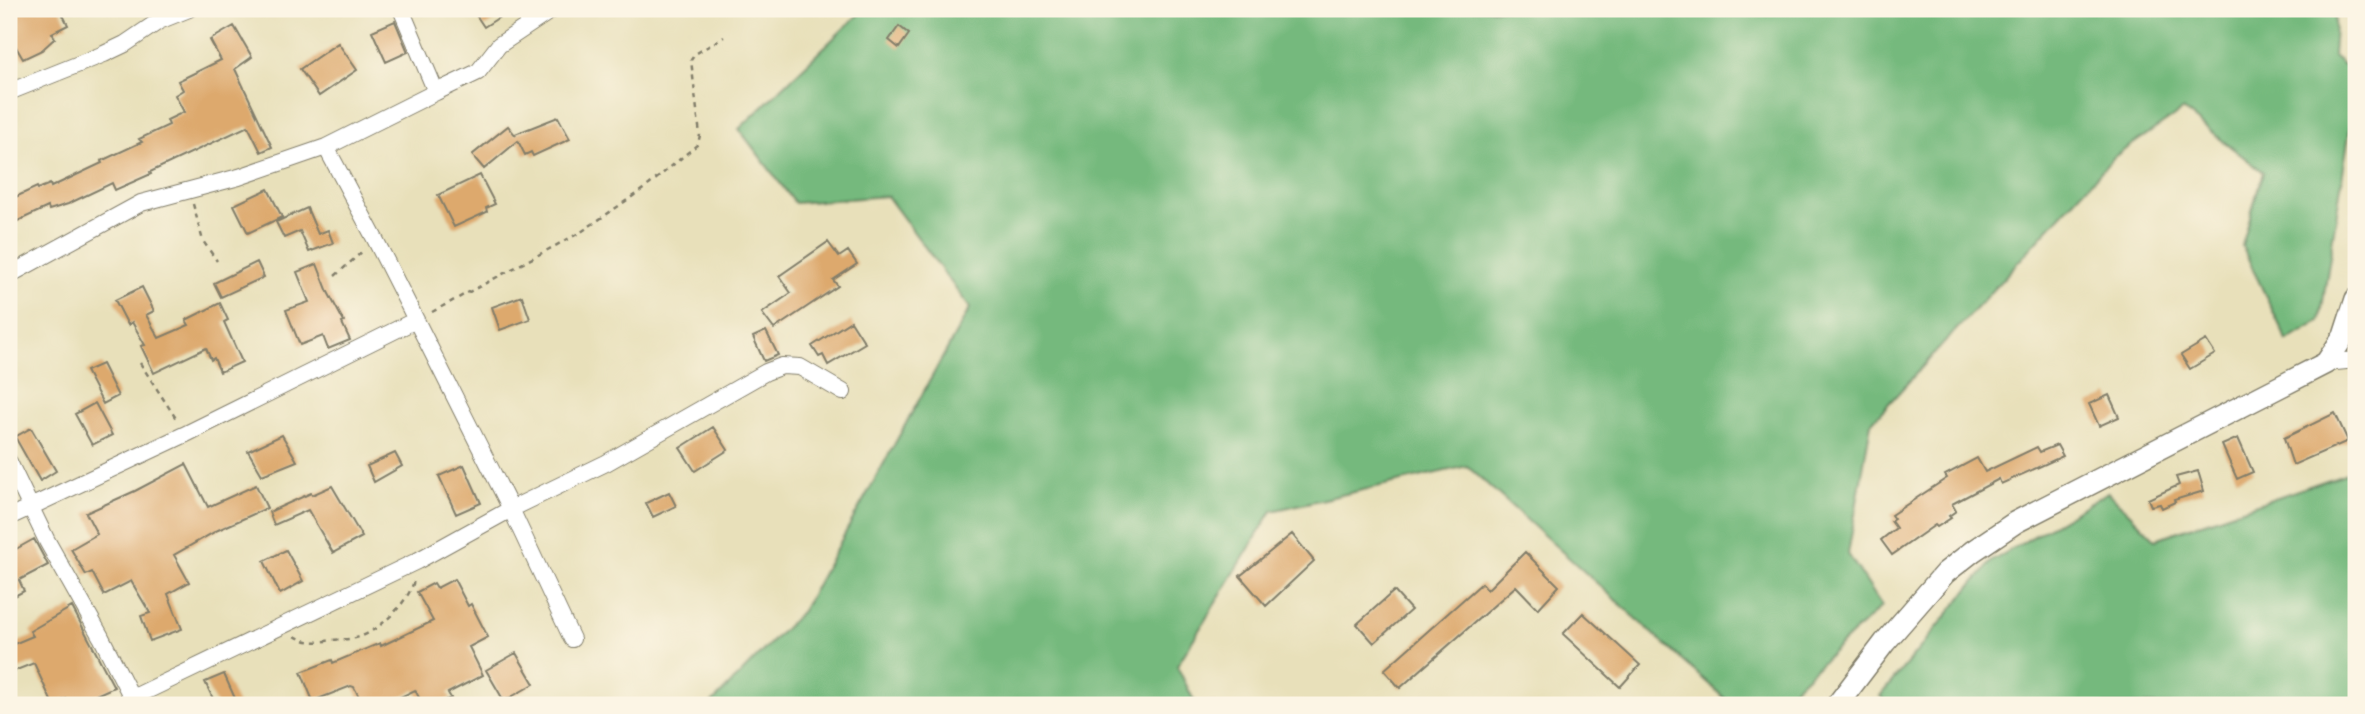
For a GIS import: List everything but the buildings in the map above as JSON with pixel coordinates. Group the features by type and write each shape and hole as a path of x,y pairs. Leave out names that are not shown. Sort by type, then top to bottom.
{"main road":[{"path":"1837,705 1885,642 1945,573 1973,551 2016,522 2326,363 2344,336 2356,299"}],"street":[{"path":"9,92 125,44 156,15 189,9"},
{"path":"401,9 436,92"},
{"path":"9,275 141,203 191,191 326,147 478,72 499,45 553,9"},
{"path":"326,147 511,509 572,639"},
{"path":"9,517 186,434 416,320"},
{"path":"2326,363 2356,360"},
{"path":"9,462 128,703 418,561 511,509 606,463 718,398 782,366 800,367 843,392"}],"path":[{"path":"416,320 582,232 649,185 698,144 701,135 691,60 695,54 724,37"},
{"path":"191,191 203,241 217,261"},
{"path":"335,275 375,239"},
{"path":"140,363 186,434"},
{"path":"281,627 302,640 314,642 359,637 386,622 411,589 418,561"}],"green space":[{"path":"864,9 2336,9 2333,56 2356,75 2356,89 2320,321 2287,341 2242,246 2263,172 2183,110 2114,157 1871,423 1848,554 1882,606 1776,705 1732,705 1467,466 1272,511 1177,666 1196,705 710,705 802,611 970,308 887,196 795,203 739,129"},
{"path":"2356,470 2356,705 1888,705 1880,696 1992,561 2108,492 2155,539"}]}
